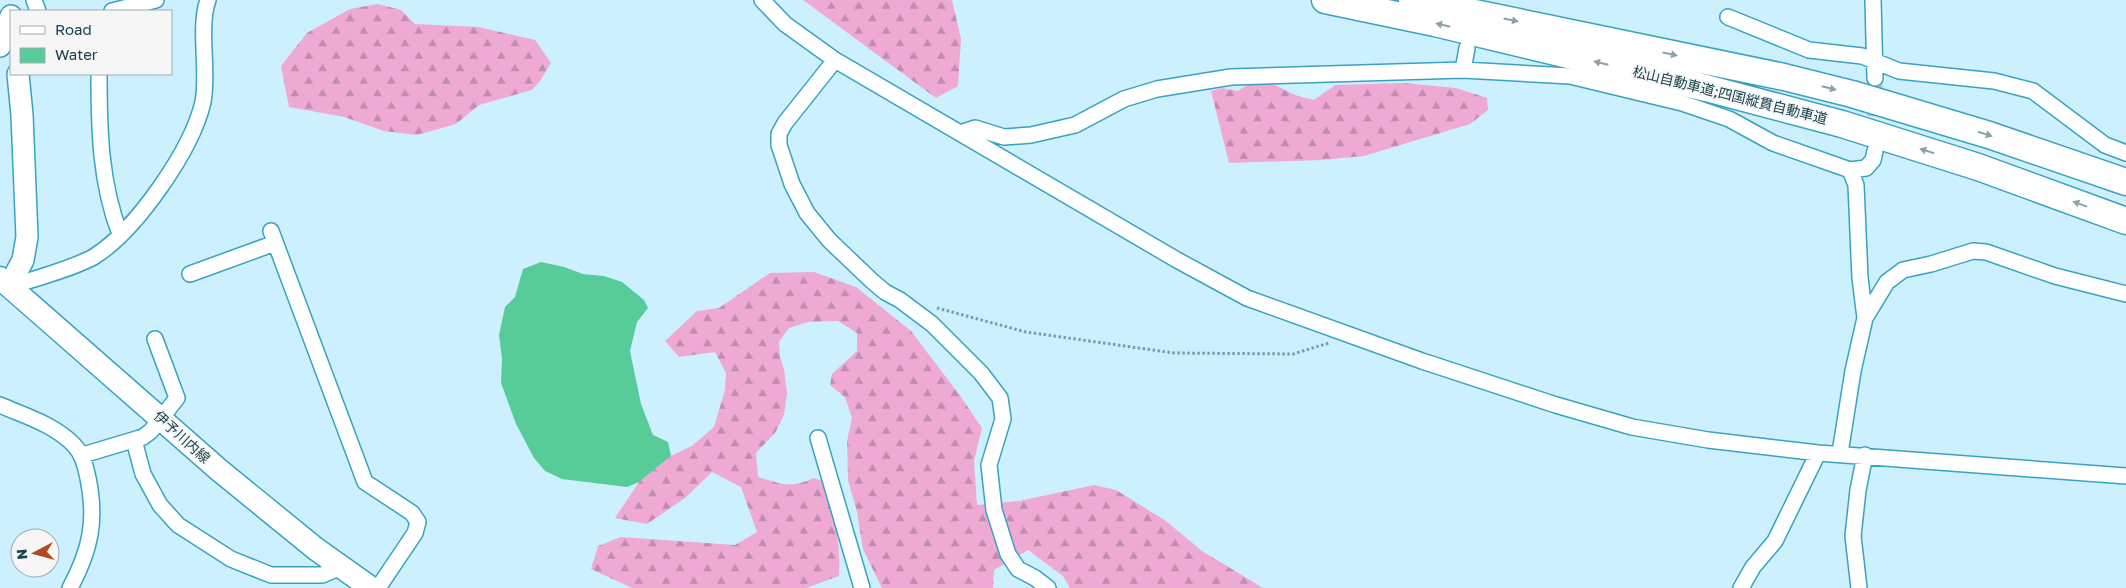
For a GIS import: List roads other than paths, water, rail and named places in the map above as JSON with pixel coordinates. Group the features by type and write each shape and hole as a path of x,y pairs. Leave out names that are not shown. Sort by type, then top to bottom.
{"highway":[{"name":"松山自動車道;四国縦貫自動車道","path":"1325,0 1434,23 1706,88 1842,124 1978,167 2126,221"},
{"name":"松山自動車道;四国縦貫自動車道","path":"1412,0 1784,77 1852,94 1989,135 2126,182"}],"main road":[{"name":"伊予川内線","path":"3,284 219,470 316,549 371,588"}],"street":[{"path":"116,10 156,0"},
{"path":"3,284 93,257 106,248 148,204 167,177 196,125 203,101 205,24 208,0"},
{"path":"762,0 786,24 835,60 1177,260 1247,298 1363,340 1556,405 1632,427 1708,440 1818,453 1840,453 2126,476"},
{"path":"1872,0 1875,78"},
{"path":"1728,17 1809,50 1862,56 1875,63 1899,71 1994,82 2033,91 2105,145 2126,153"},
{"path":"0,46 10,19"},
{"path":"1464,70 1466,48"},
{"path":"835,60 785,123 780,134 780,145 792,184 807,213 829,240 885,292 900,300 932,324 981,373 1000,398 1003,419 989,465 994,510 1008,554 1018,569 1036,578 1048,588"},
{"path":"960,133 976,128 1004,137 1031,135 1075,125 1124,99 1157,89 1230,77 1464,70 1570,76 1682,103 1729,119 1774,143 1850,170 1866,168 1873,160 1876,151"},
{"path":"3,284 23,260 27,236 22,116 18,75"},
{"path":"99,75 100,126 106,192 120,234"},
{"path":"1850,170 1856,184 1860,278 1866,318"},
{"path":"190,274 273,237 364,482 412,513 418,522 414,533 378,588"},
{"path":"1840,453 1853,371 1866,318 1887,282 1903,270 1931,264 1973,251 1986,252 2055,276 2126,294"},
{"path":"82,455 143,437 177,398 154,339"},
{"path":"0,405 55,429 73,444 82,455 92,498 92,528 83,564 70,588"},
{"path":"818,438 862,588"},
{"path":"134,440 143,474 160,505 178,525 216,550 231,559 271,575 322,575 341,567"},
{"path":"1741,588 1753,567 1775,541 1818,453"},
{"path":"1859,588 1853,536 1865,455"}],"water":[{"path":"541,262 564,267 583,274 604,276 622,282 644,300 648,308 637,322 630,351 641,404 653,435 668,442 671,456 639,482 627,487 562,479 545,471 534,458 516,424 501,383 502,359 499,335 505,307 515,297 523,269"}],"tunnel":[{"path":"1875,78 1875,142"}]}
